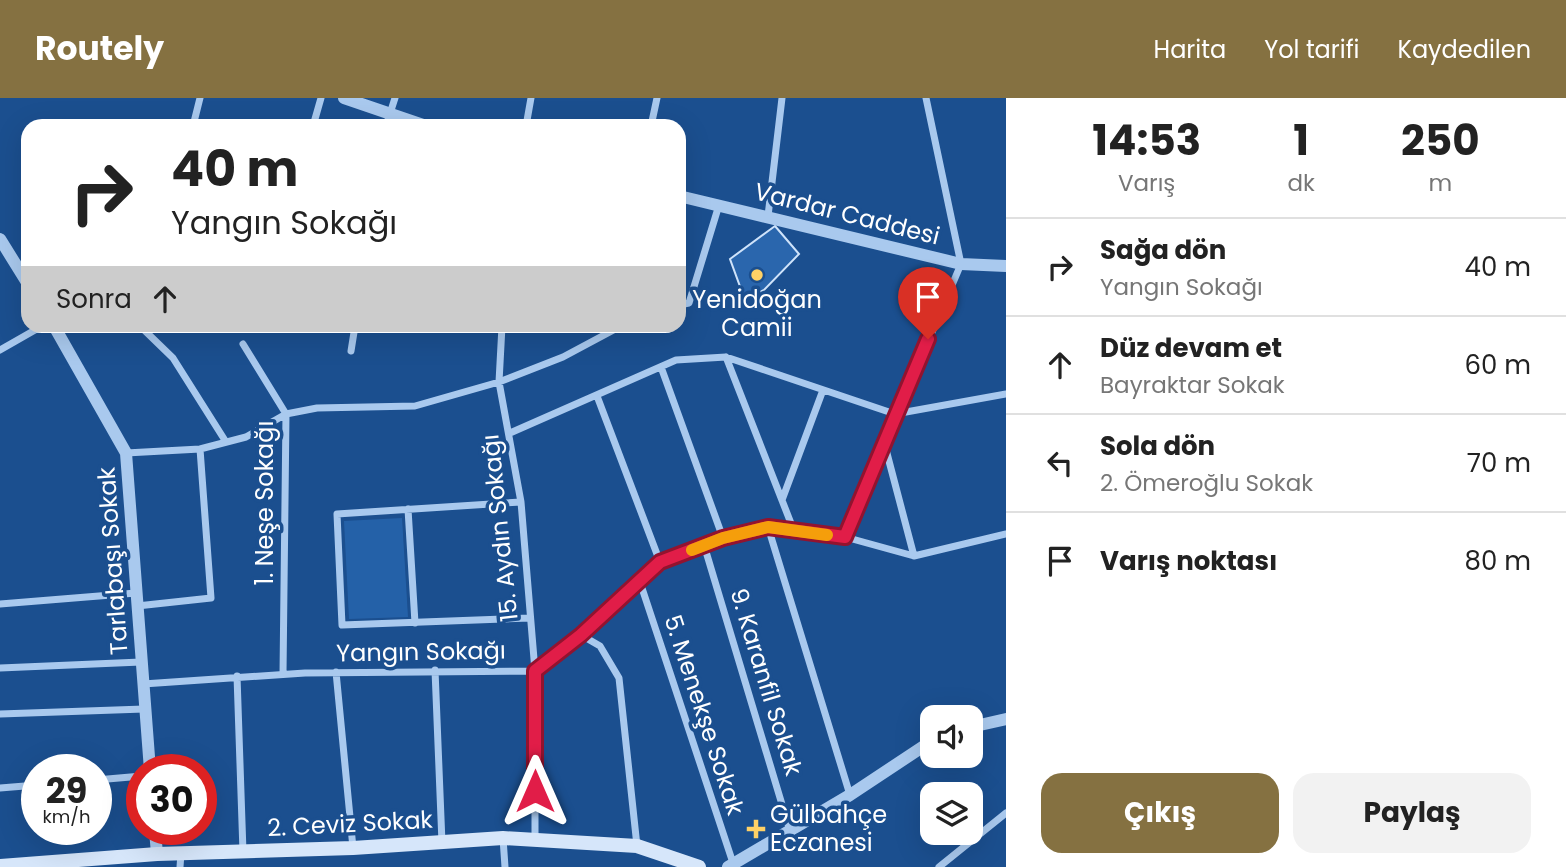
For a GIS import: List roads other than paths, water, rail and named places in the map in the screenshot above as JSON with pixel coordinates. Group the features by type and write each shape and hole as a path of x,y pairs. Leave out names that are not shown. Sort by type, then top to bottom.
{"main road":[{"name":"2. Ceviz Sokak","path":"0,866 157,854 181,860 243,852 353,849 503,838 637,846 699,867"}],"street":[{"path":"195,119 200,98"},
{"path":"315,119 321,98"},
{"path":"344,98 385,119"},
{"path":"387,119 395,98"},
{"path":"527,119 531,98"},
{"path":"652,119 657,98"},
{"path":"768,216 782,98"},
{"path":"845,537 961,264 926,98"},
{"name":"Vardar Caddesi","path":"686,198 961,264 1006,266"},
{"path":"686,304 689,303 719,205"},
{"path":"0,239 21,273"},
{"path":"0,350 30,333"},
{"name":"Tarlabaşı Sokak","path":"58,333 126,453 148,754"},
{"path":"147,333 173,358 226,442"},
{"path":"351,351 354,333"},
{"name":"15. Aydın Sokağı","path":"502,333 499,382 521,502 535,671 535,839"},
{"path":"126,453 200,449 246,437 286,414 317,408 415,406 499,382 563,357 608,333"},
{"name":"1. Neşe Sokağı","path":"243,344 286,414 284,674"},
{"path":"510,433 676,360 726,357 895,414 1006,394"},
{"path":"726,357 794,531"},
{"path":"662,367 723,538"},
{"path":"782,500 824,390"},
{"path":"597,396 660,562"},
{"path":"884,441 914,556"},
{"path":"0,604 211,598 200,449"},
{"path":"521,502 337,513 342,625 530,618"},
{"path":"408,509 415,622"},
{"path":"850,795 768,527 845,537 914,556 1006,534"},
{"name":"Yangın Sokağı","path":"143,684 237,676 336,672 535,671 581,635 660,562 723,538 768,527"},
{"name":"9. Karanfil Sokak","path":"704,545 790,831"},
{"name":"5. Menekşe Sokak","path":"639,579 731,865"},
{"path":"581,635 600,646 619,678 637,846"},
{"path":"0,668 141,662"},
{"path":"435,670 442,843"},
{"path":"336,672 353,849"},
{"path":"237,676 243,852"},
{"path":"0,714 144,709"},
{"path":"983,724 1006,719"},
{"path":"731,865 850,795 920,749"},
{"path":"0,788 21,786"},
{"path":"939,867 1006,813"},
{"path":"503,838 505,867"},
{"path":"156,845 157,854"}],"place":[{"name":"Yenidoğan Camii","path":"757,275"},
{"name":"Gülbahçe Eczanesi","path":"756,829"}]}
